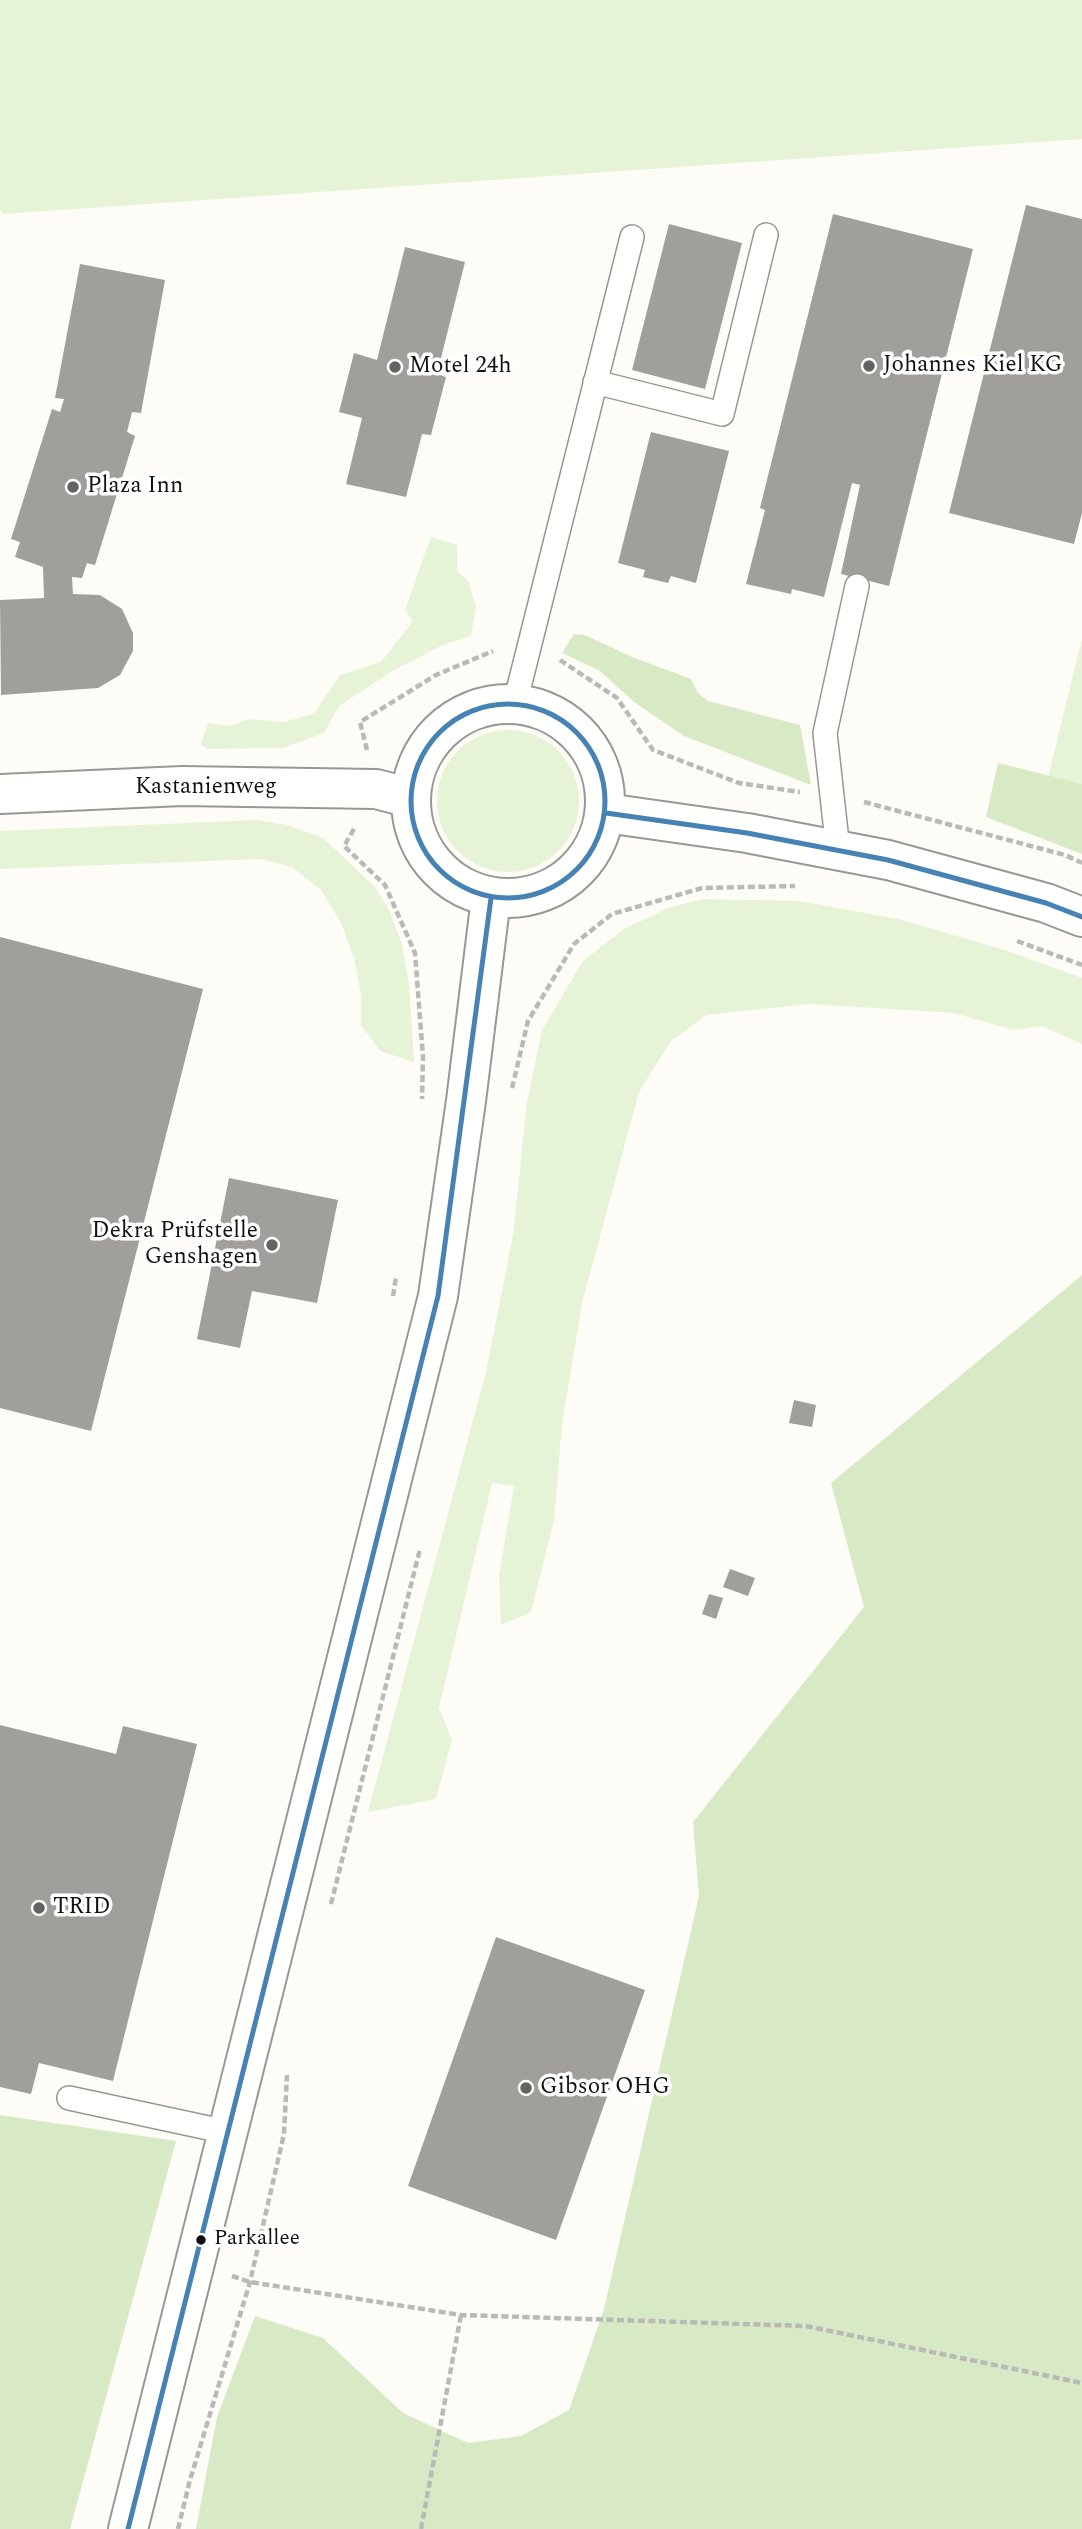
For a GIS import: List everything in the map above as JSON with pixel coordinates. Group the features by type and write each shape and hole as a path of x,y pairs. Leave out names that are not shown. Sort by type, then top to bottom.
{"street":[{"path":"515,703 547,711 574,728 593,752 605,782 606,813 597,844 579,870 553,889 523,898 491,898 458,886 432,863 393,794 416,767 432,739 456,718 485,706 515,703"},
{"name":"Kastanienweg","path":"0,794 182,786 393,794"},
{"path":"606,813 747,832 888,860 1046,903 1082,917"},
{"path":"128,2529 438,1296 491,898"}],"lane":[{"path":"595,382 722,414 766,235"},
{"path":"515,703 632,237"},
{"path":"838,850 825,733 857,586"},
{"path":"69,2098 227,2132"}],"path":[{"path":"422,1102 423,1057 415,953 385,885 344,846 393,794 360,722 436,675 498,650 563,661 617,698 653,750 739,783 859,801 1082,863"},
{"path":"509,1100 528,1021 574,944 612,914 702,888 800,886"},
{"path":"1007,937 1082,965"},
{"path":"391,1302 397,1275"},
{"path":"327,1917 423,1536"},
{"path":"178,2529 250,2281 285,2134 287,2072"},
{"path":"195,2263 250,2281 461,2315 806,2326 1082,2383"},
{"path":"421,2529 461,2315"}],"green space":[{"path":"0,0 1082,0 1082,139 3,214 0,210"},
{"path":"431,537 457,545 457,571 468,581 476,606 471,636 445,644 394,670 339,706 324,733 283,748 207,749 201,744 208,723 229,726 250,719 284,722 314,714 340,675 381,662 413,621 405,610"},
{"path":"574,634 585,635 632,657 691,679 698,693 708,701 800,725 811,785 684,736 634,702 600,671 562,653"},
{"path":"1082,639 1082,784 1048,777"},
{"path":"508,730 535,736 558,751 573,774 579,801 573,828 558,851 535,866 508,872 481,866 458,851 443,828 437,801 443,774 458,751 481,736"},
{"path":"998,763 1082,784 1082,854 986,817"},
{"path":"257,820 287,825 323,838 374,886 389,910 402,944 409,984 414,1062 380,1051 361,1025 361,995 354,958 341,923 321,890 292,867 261,859 0,869 0,831"},
{"path":"703,899 799,901 898,919 1008,951 1082,978 1082,1044 1042,1026 1013,1030 954,1013 808,1004 706,1015 671,1041 639,1092 582,1303 562,1424 554,1520 531,1612 501,1625 499,1576 514,1486 492,1483 439,1708 452,1740 436,1799 368,1812 486,1372 513,1235 527,1103 542,1030 583,961 624,929 668,908"},
{"path":"1082,1275 1082,2529 196,2529 217,2417 255,2316 323,2338 403,2413 468,2443 521,2436 569,2410 604,2309 699,1896 693,1822 864,1607 831,1483"},
{"path":"0,2115 176,2141 70,2529 0,2529"}],"building":[{"path":"1026,205 1082,219 1082,513 1074,544 949,513"},
{"name":"Johannes Kiel KG","path":"833,214 973,249 889,586 841,574 860,485 852,483 824,597 792,589 791,594 746,584 765,510 760,508"},
{"path":"669,224 742,243 705,389 632,370"},
{"name":"Motel 24h","path":"405,247 465,262 437,374 446,377 431,435 422,434 406,497 346,484 362,418 339,412 354,353 377,360"},
{"name":"Plaza Inn","path":"80,264 165,280 141,413 132,412 127,432 135,436 95,565 87,563 82,578 72,577 73,594 100,595 122,609 133,633 133,651 120,675 98,688 1,695 0,600 44,598 43,567 15,557 20,542 11,539 52,409 60,412 64,399 55,398"},
{"path":"651,432 729,451 696,583 671,576 668,583 643,577 645,570 618,563"},
{"path":"0,937 203,989 91,1431 0,1408"},
{"name":"Dekra Prüfstelle Genshagen","path":"229,1178 338,1200 317,1303 252,1291 240,1348 197,1339"},
{"path":"794,1400 816,1405 812,1427 789,1423"},
{"path":"730,1569 755,1578 748,1596 723,1587"},
{"path":"709,1594 723,1598 716,1619 702,1614"},
{"path":"0,1725 116,1754 123,1726 197,1744 113,2081 39,2063 31,2094 0,2087"},
{"name":"Gibsor OHG","path":"496,1937 645,1990 556,2240 408,2186"}],"transit line":[{"path":"508,704 527,705 545,711 577,732 598,764 604,782 605,801 604,820 598,838 577,870 545,891 527,897 508,898 489,897 471,891 439,870 418,838 412,820 411,801 412,782 418,764 439,732 471,711 489,705 508,704"},
{"path":"606,813 747,833 888,860 1046,903 1082,917"},
{"path":"128,2529 438,1296 491,898"}],"place":[{"name":"Johannes Kiel KG","path":"869,366"},
{"name":"Motel 24h","path":"395,367"},
{"name":"Plaza Inn","path":"73,487"},
{"name":"Dekra Prüfstelle Genshagen","path":"272,1245"},
{"name":"TRID","path":"39,1908"},
{"name":"Gibsor OHG","path":"526,2088"},
{"name":"Parkallee","path":"201,2240"}]}
